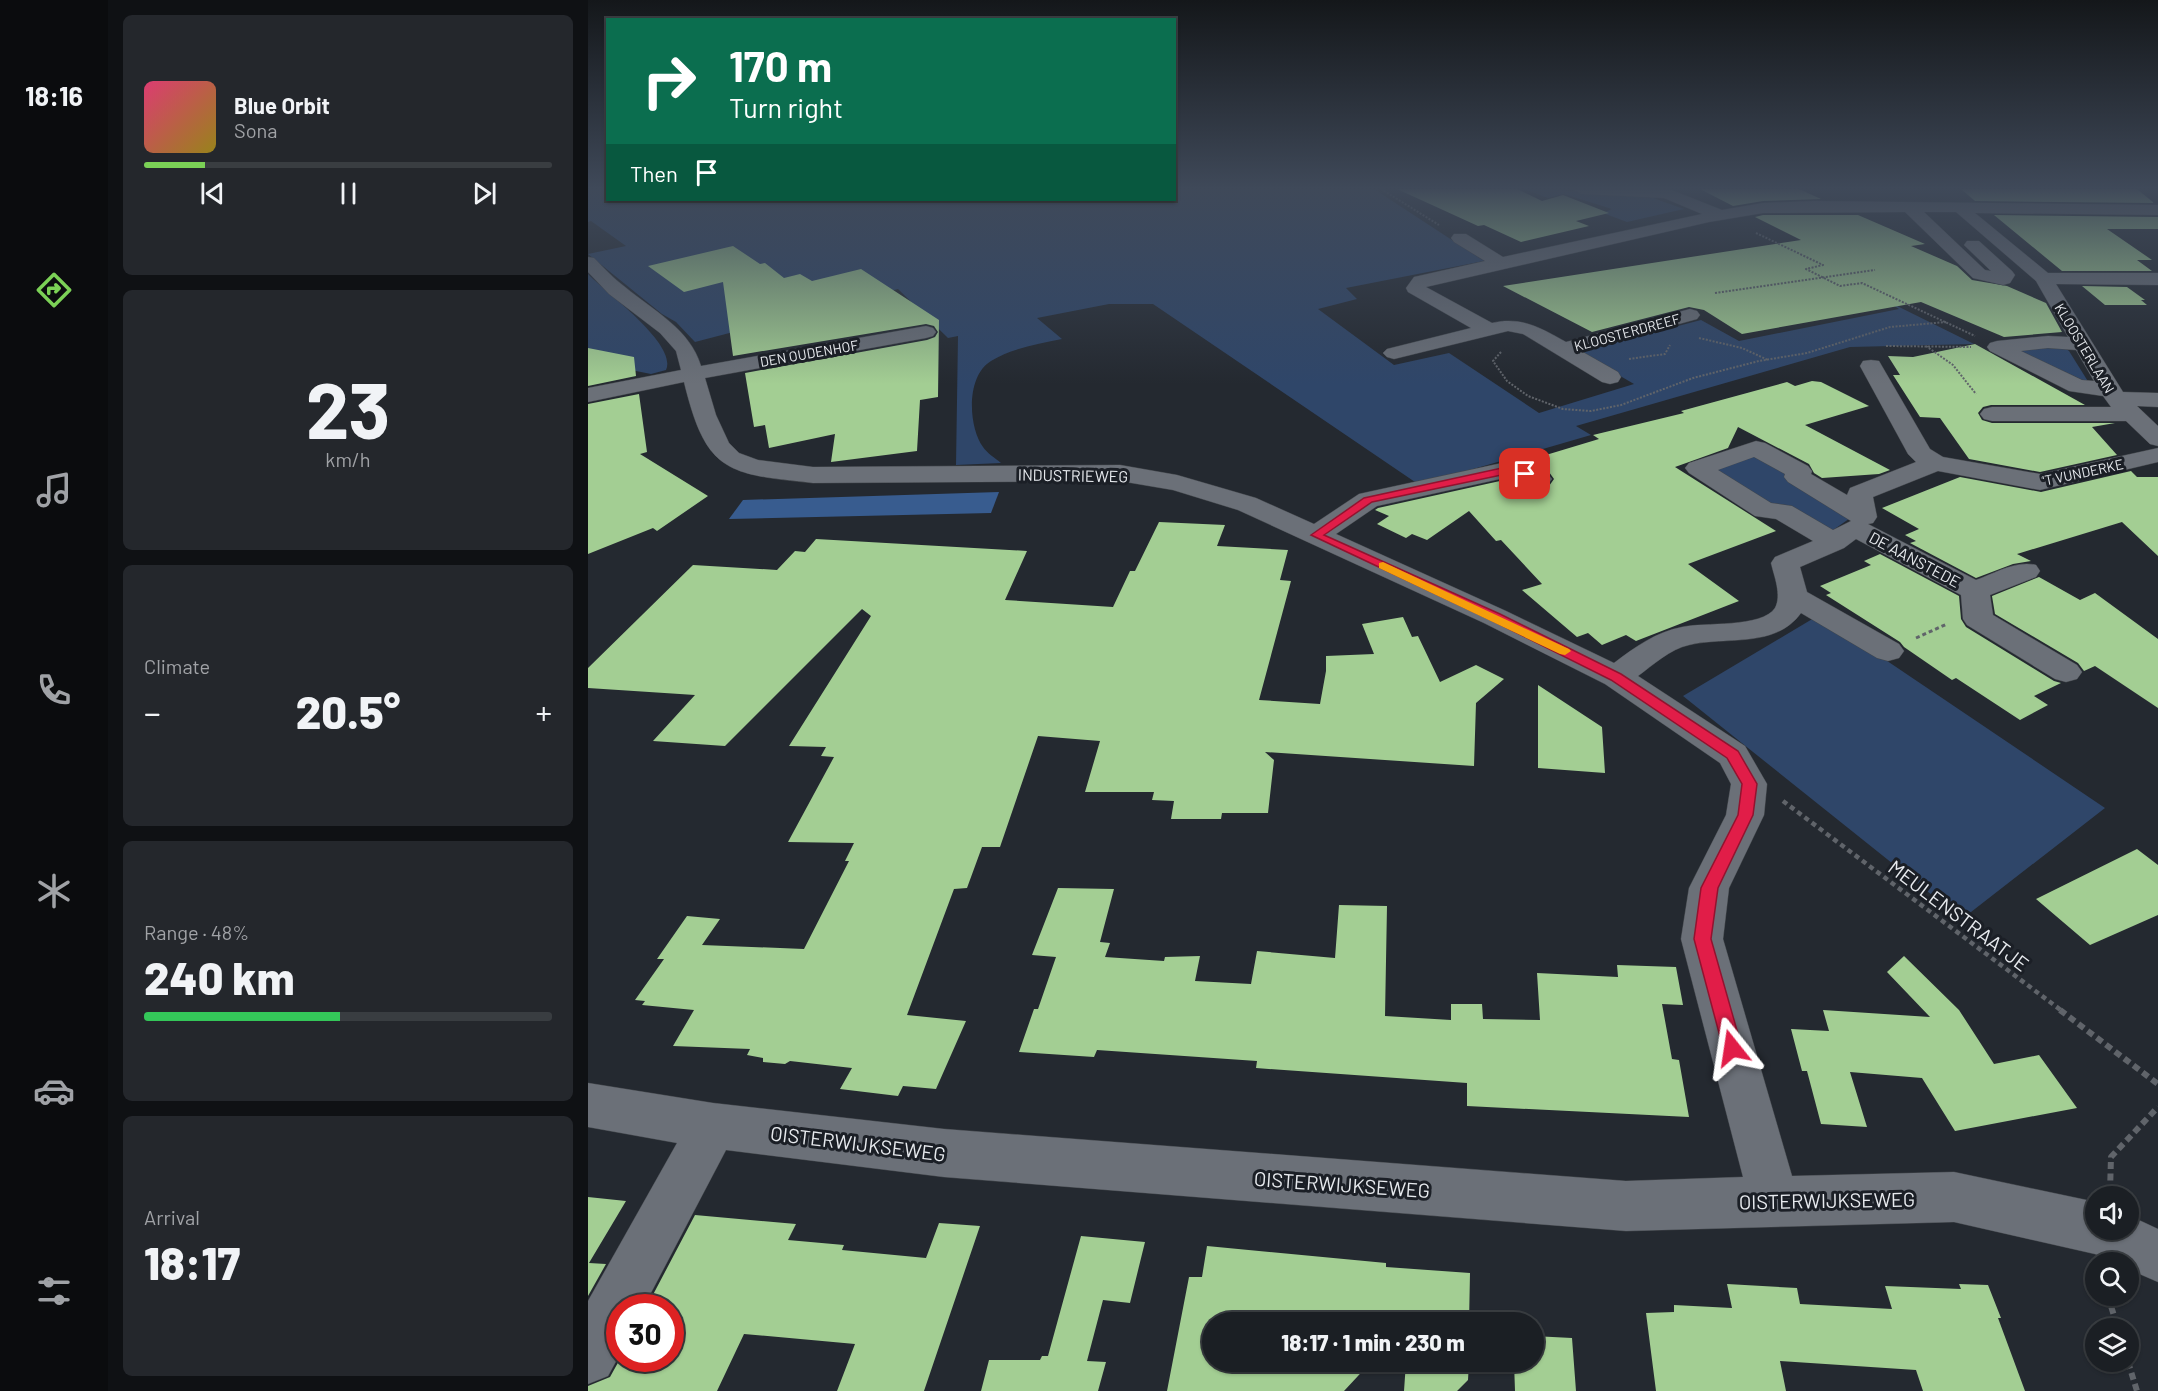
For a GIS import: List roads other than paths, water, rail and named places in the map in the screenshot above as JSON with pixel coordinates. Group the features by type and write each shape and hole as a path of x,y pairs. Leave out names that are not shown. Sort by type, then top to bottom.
{"street":[{"path":"1485,254 1501,264"},
{"path":"1488,329 1414,288 1421,281 1554,254"},
{"path":"1958,254 1979,274 2003,279 2006,275 1983,254"},
{"name":"KLOOSTERLAAN","path":"2014,254 2043,278 2119,401 2158,439"},
{"name":"INDUSTRIEWEG","path":"588,262 616,290 667,329 686,350 709,429 724,454 762,470 813,475 1120,473 1177,483 1247,504 1495,617 1616,677 1732,755 1749,784 1745,815 1709,888 1702,939 1774,1200"},
{"path":"2043,278 2158,279"},
{"name":"KLOOSTERDREEF","path":"1566,351 1689,315"},
{"name":"KLOOSTERDREEF","path":"1394,353 1508,325 1529,329 1610,377"},
{"name":"DEN OUDENHOF","path":"693,374 926,332"},
{"path":"2083,344 2048,342 1997,347 2077,386 2119,401"},
{"path":"1871,366 1920,454 1936,463"},
{"path":"588,395 693,374"},
{"path":"1992,414 2119,401 2158,400"},
{"path":"1756,448 1799,471 1797,477 1851,529 1783,512 1764,510 1698,468 1756,448"},
{"name":"'T VUNDERKE","path":"1936,463 2040,482 2158,455"},
{"path":"1851,529 1859,493 1936,463"},
{"path":"1316,535 1368,500 1511,469 1539,479"},
{"path":"1616,677 1657,647 1682,637 1756,628 1778,620 1790,609 1792,596 1785,563 1851,529"},
{"name":"DE AANSTEDE","path":"1851,529 1976,601"},
{"name":"DE AANSTEDE","path":"1976,601 2026,571"},
{"path":"1792,596 1888,651"},
{"name":"DE AANSTEDE","path":"1976,601 1978,620 2066,672"},
{"name":"OISTERWIJKSEWEG","path":"588,1105 713,1126 944,1153 1626,1206 1774,1200 1954,1197 2085,1226"},
{"path":"588,1356 713,1126"},
{"path":"2124,1240 2158,1256"}]}
